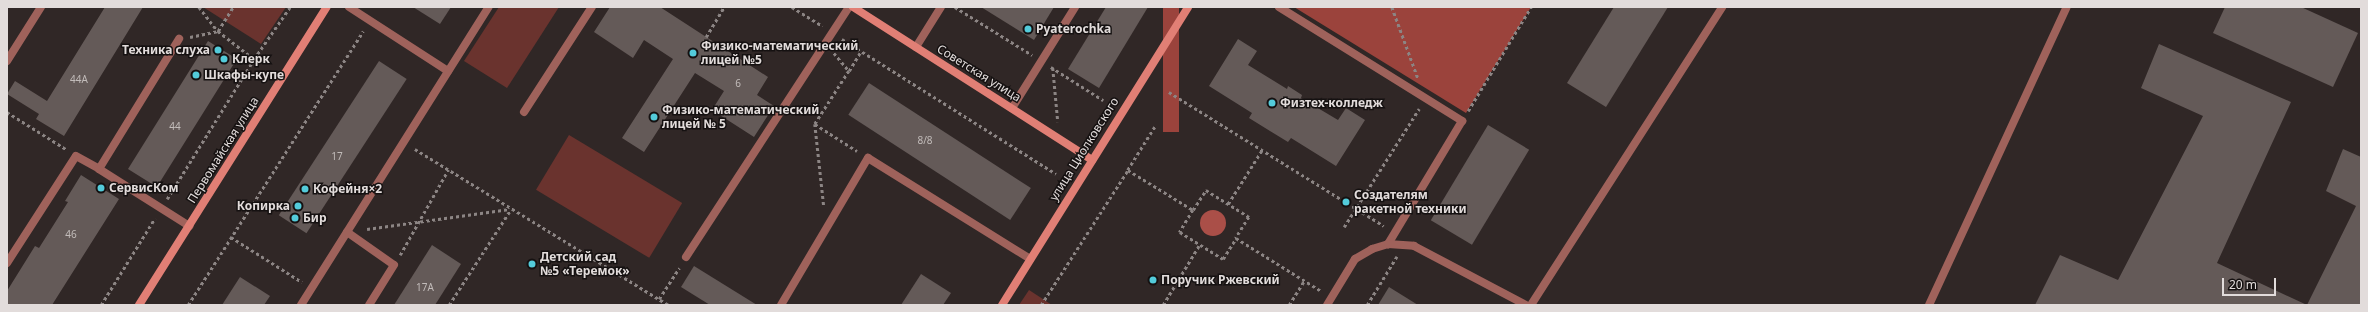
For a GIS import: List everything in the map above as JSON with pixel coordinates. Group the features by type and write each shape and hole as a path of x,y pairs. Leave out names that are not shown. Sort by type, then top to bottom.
{"street":[{"path":"7,61 41,7"},
{"name":"Первомайская улица","path":"139,305 327,7"},
{"path":"349,7 448,71"},
{"path":"301,305 489,7"},
{"path":"524,112 592,7"},
{"path":"686,257 849,7"},
{"name":"Советская улица","path":"853,7 1092,160"},
{"path":"916,47 941,7"},
{"path":"1012,108 1075,7"},
{"name":"улица Циолковского","path":"1002,305 1188,7"},
{"path":"1279,7 1462,120 1388,244"},
{"path":"1531,305 1722,7"},
{"path":"1928,305 2067,7"},
{"path":"99,169 179,39"},
{"path":"7,263 76,156 189,226"},
{"path":"781,305 868,158 1030,259"},
{"path":"347,232 394,265 369,305"},
{"path":"1330,301 1355,259 1372,249 1388,244 1414,246 1526,305"}],"path":[{"path":"199,7 218,31 254,59"},
{"path":"179,39 218,31 233,7"},
{"path":"101,305 254,59 290,7"},
{"path":"706,36 724,7"},
{"path":"792,7 1056,174"},
{"path":"1344,227 1426,98 1392,7"},
{"path":"1462,120 1531,7"},
{"path":"188,305 369,20"},
{"path":"825,44 849,70"},
{"path":"827,226 815,124 861,51"},
{"path":"1053,68 1060,139"},
{"path":"1169,92 1355,209 1395,232"},
{"path":"7,112 76,156"},
{"path":"815,124 868,158"},
{"path":"1041,305 1155,127"},
{"path":"404,142 669,305"},
{"path":"1228,204 1262,150"},
{"path":"394,265 448,170"},
{"path":"1128,170 1193,210"},
{"path":"1206,190 1228,204 1249,217 1223,259 1180,232 1206,190"},
{"path":"347,232 511,209"},
{"path":"449,305 511,209"},
{"path":"231,237 312,289"},
{"path":"1236,238 1304,281 1330,301"},
{"path":"1163,305 1200,244"},
{"path":"1367,305 1396,259 1388,244"},
{"path":"659,299 686,257"},
{"path":"1290,305 1304,281"}],"shaded area":[{"path":"203,7 286,7 261,44"},
{"path":"499,7 559,7 507,88 464,61"},
{"path":"1163,7 1179,7 1179,132 1163,132"},
{"path":"1294,7 1531,7 1466,113"},
{"path":"569,135 682,203 649,258 536,190"},
{"path":"1213,210 1222,214 1226,223 1222,232 1213,236 1204,232 1200,223 1204,214"},
{"path":"1029,290 1052,305 1019,305"}],"building":[{"path":"105,7 143,7 64,136 36,119 39,114 7,94 15,81 47,101"},
{"path":"413,7 451,7 440,24"},
{"path":"610,7 660,7 768,77 757,95 774,106 754,137 712,110 724,91 695,73 644,152 622,138 673,59 644,40 633,58 594,32"},
{"path":"981,7 1054,7 1034,40"},
{"path":"1106,7 1148,7 1099,88 1068,69"},
{"path":"1614,7 1668,7 1606,107 1567,83"},
{"path":"2225,7 2301,7 2358,33 2333,87 2213,33"},
{"name":"Физтех-колледж","path":"1238,39 1257,51 1248,65 1287,89 1288,86 1302,95 1301,98 1338,120 1346,108 1365,120 1336,166 1291,138 1288,142 1249,118 1252,113 1209,86"},
{"path":"208,41 237,59 157,187 128,169"},
{"path":"2159,44 2291,102 2217,263 2307,305 2035,305 2060,255 2118,280 2203,116 2141,88"},
{"path":"379,61 407,79 306,233 279,215"},
{"path":"869,83 1031,188 1010,220 848,115"},
{"path":"1488,125 1529,150 1472,245 1431,220"},
{"path":"2343,149 2361,157 2361,305 2307,305 2356,206 2326,191"},
{"path":"81,175 119,199 52,305 7,305 7,291 35,246 39,248 68,202 65,201"},
{"path":"432,245 461,264 435,305 394,305"},
{"path":"694,266 757,305 710,305 681,287"},
{"path":"921,274 951,293 943,305 901,305"},
{"path":"240,277 270,296 264,305 222,305"},
{"path":"1389,287 1418,305 1378,305"}],"place":[{"name":"Pyaterochka","path":"1028,29"},
{"name":"Техника слуха","path":"218,50"},
{"name":"Физико-математический лицей №5","path":"693,53"},
{"name":"Клерк","path":"224,59"},
{"name":"Шкафы-купе","path":"196,75"},
{"name":"Физтех-колледж","path":"1272,103"},
{"name":"Физико-математический лицей № 5","path":"654,117"},
{"name":"СервисКом","path":"101,188"},
{"name":"Кофейня×2","path":"305,189"},
{"name":"Создателям ракетной техники","path":"1346,202"},
{"name":"Копирка","path":"298,206"},
{"name":"Бир","path":"295,218"},
{"name":"Детский сад №5 «Теремок»","path":"532,264"},
{"name":"Поручик Ржевский","path":"1153,280"}]}
